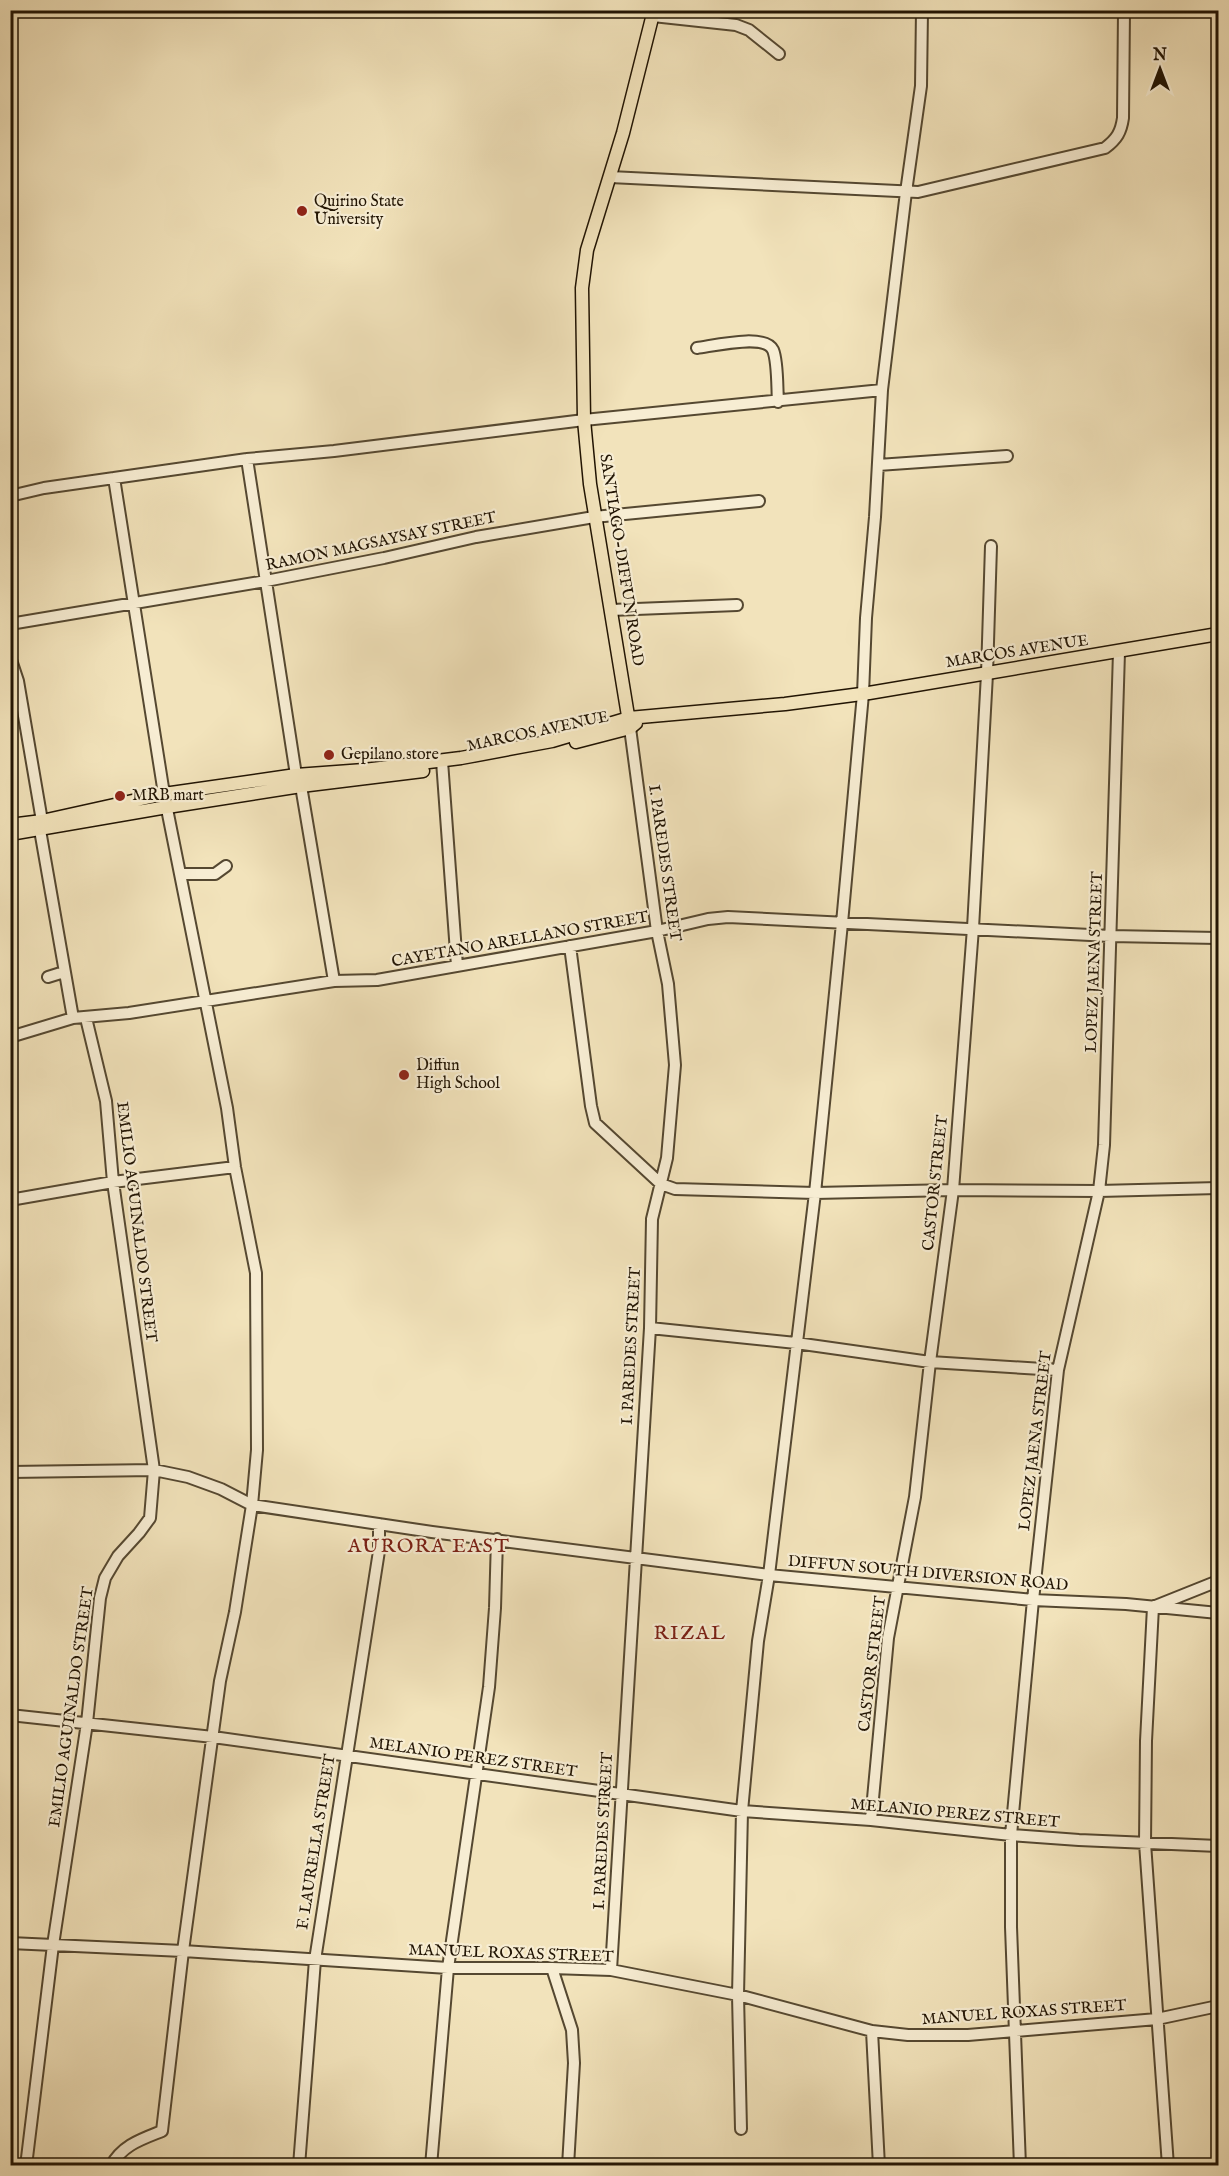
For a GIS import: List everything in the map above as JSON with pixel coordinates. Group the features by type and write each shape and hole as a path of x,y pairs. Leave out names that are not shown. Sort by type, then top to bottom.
{"main road":[{"name":"SANTIAGO-DIFFUN ROAD","path":"633,722 594,517 584,420 582,288 587,250 610,177 653,13"},
{"name":"MARCOS AVENUE","path":"10,825 41,825 166,807 299,780 364,770 442,764 633,722 863,694 1218,634"},
{"name":"MARCOS AVENUE","path":"10,834 164,794 299,780"}],"street":[{"path":"741,2129 738,1995 742,1811 758,1641 769,1575 815,1193 842,923 863,694 882,390 921,86 922,10"},
{"path":"610,177 906,192 934,190 1105,148 1115,140 1121,130 1123,118 1124,10"},
{"path":"653,13 736,25 749,30 779,54"},
{"path":"697,348 746,341 768,344 774,358 778,402"},
{"path":"10,496 44,488 247,459 334,451 584,420 882,390"},
{"path":"878,465 1007,456"},
{"path":"247,459 334,981"},
{"path":"111,2166 117,2155 129,2145 162,2131 183,1951 220,1681 235,1612 252,1505 257,1450 256,1274 235,1167 227,1108 166,807 114,478"},
{"name":"RAMON MAGSAYSAY STREET","path":"10,624 266,581 477,537 594,517 759,501"},
{"name":"CASTOR STREET","path":"871,1820 888,1638 915,1497 953,1190 973,928 987,674 991,546"},
{"path":"611,610 736,605"},
{"name":"LOPEZ JAENA STREET","path":"1020,2166 1017,2030 1011,1928 1011,1835 1058,1370 1099,1191 1104,1145 1119,652"},
{"path":"10,657 18,681 73,1018"},
{"name":"I. PAREDES STREET","path":"611,1970 650,1328 652,1219 667,1158 675,1065 668,984 657,931 633,722"},
{"path":"442,764 457,966"},
{"path":"180,874 215,874 226,866"},
{"name":"CAYETANO ARELLANO STREET","path":"10,1037 73,1018 206,1001 334,981 377,980 728,917 1110,936 1218,938"},
{"path":"570,946 595,1123 662,1184 675,1189 815,1193 1218,1188"},
{"path":"53,952 57,962 64,968"},
{"path":"48,977 64,968"},
{"name":"EMILIO AGUINALDO STREET","path":"26,2166 53,1945 87,1723 100,1598 105,1578 118,1556 150,1518 154,1470 113,1182 106,1101 86,1018"},
{"path":"10,1200 113,1182 235,1167"},
{"path":"650,1328 796,1343 930,1362 1058,1370"},
{"name":"DIFFUN SOUTH DIVERSION ROAD","path":"10,1472 154,1470 188,1477 221,1489 252,1505 635,1559 769,1575 1033,1600 1126,1604 1218,1613"},
{"name":"F. LAURELLA STREET","path":"299,2166 315,1960 379,1551 379,1524"},
{"path":"431,2166 448,1968 489,1687 497,1539"},
{"path":"1168,2166 1145,1843 1146,1741 1153,1607 1218,1581"},
{"name":"MELANIO PEREZ STREET","path":"10,1715 346,1754 742,1811 871,1820 1011,1835 1218,1846"},
{"name":"MANUEL ROXAS STREET","path":"10,1943 183,1951 448,1968 611,1970 738,1995 872,2031 908,2035 968,2035 1157,2019 1218,2006"},
{"path":"552,1968 572,2030 574,2063 568,2166"},
{"path":"872,2031 879,2166"}],"place":[{"name":"Quirino State University","path":"302,211"},
{"name":"Gepilano store","path":"329,755"},
{"name":"MRB mart","path":"120,796"},
{"name":"Diffun High School","path":"404,1075"}],"district":[{"name":"AURORA EAST","path":"429,1546"},
{"name":"RIZAL","path":"690,1633"}]}
